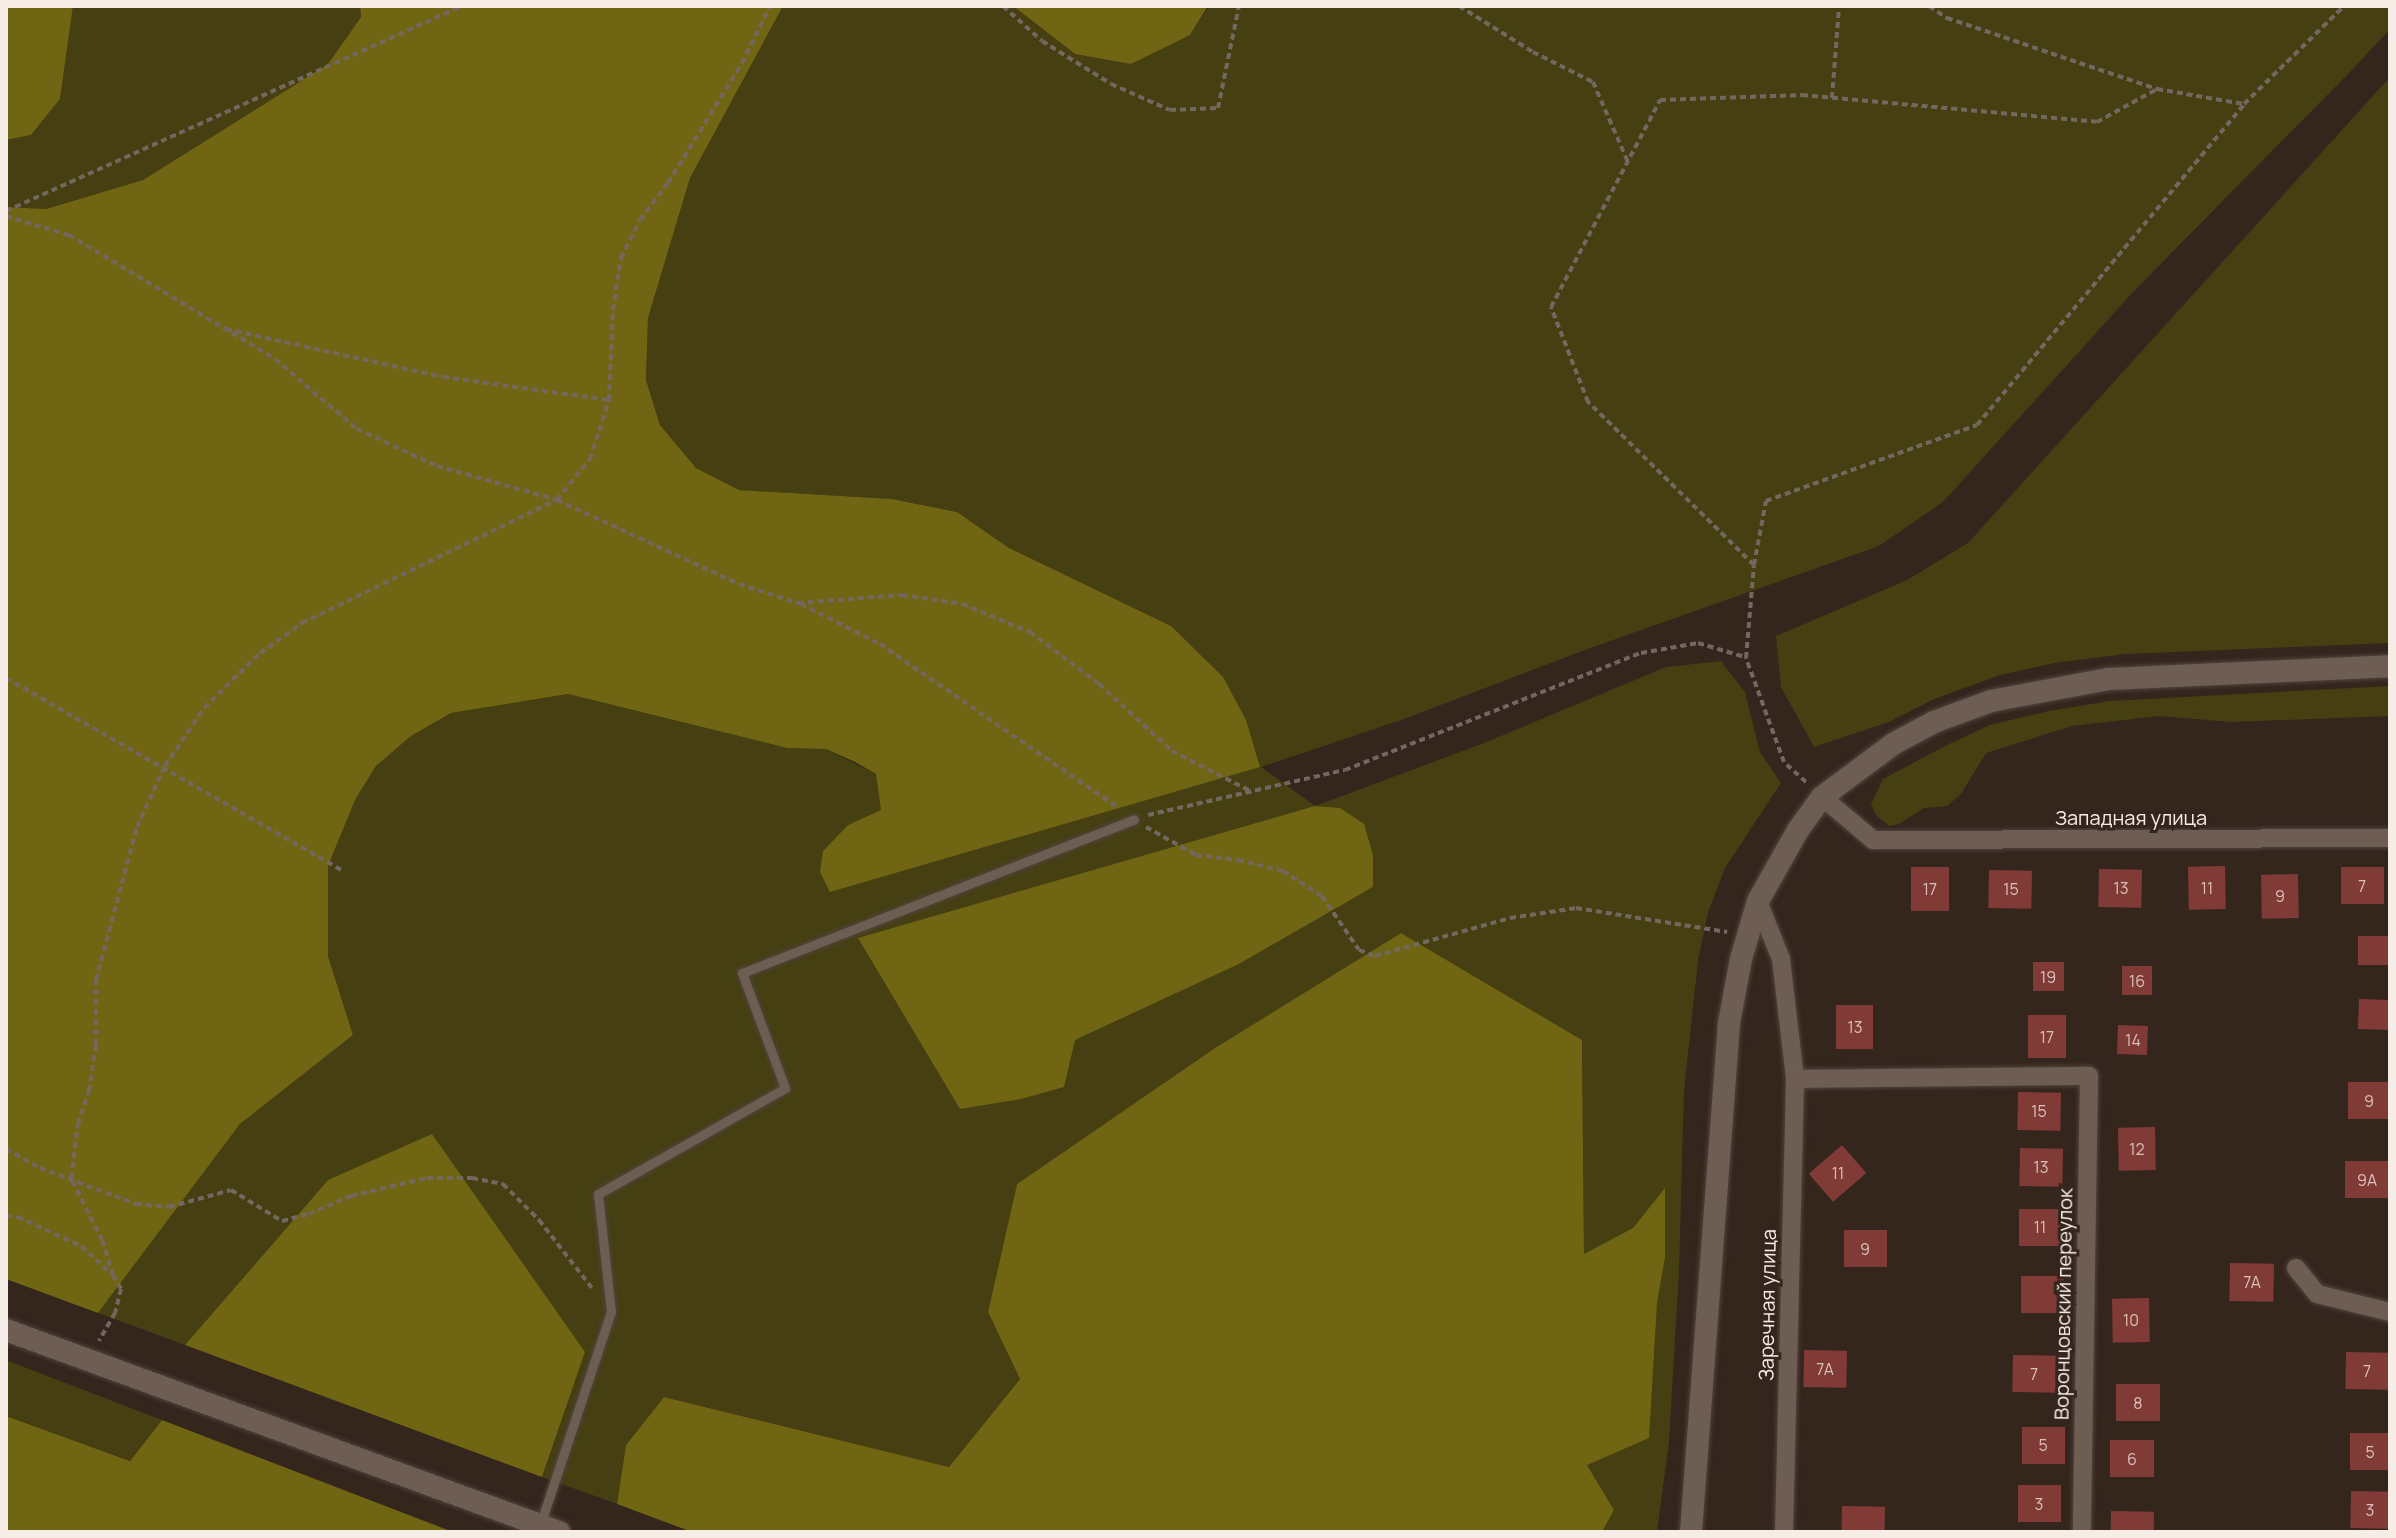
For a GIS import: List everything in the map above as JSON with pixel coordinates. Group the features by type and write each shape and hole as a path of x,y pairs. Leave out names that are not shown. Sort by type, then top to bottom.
{"main road":[{"path":"1691,1532 1729,1023 1758,901 1798,830 1822,797 1893,744 1934,722 2007,697 2109,679 2390,666"},
{"path":"6,1330 549,1528"}],"street":[{"name":"Западная улица","path":"1822,797 1873,840 2390,838"},
{"name":"Заречная улица","path":"1758,901 1781,959 1795,1079 1784,1532"},
{"name":"Воронцовский переулок","path":"1795,1079 2089,1076 2082,1532"},
{"path":"2296,1268 2317,1294 2390,1312"}],"lane":[{"path":"549,1528 611,1312 598,1194 785,1088 742,973 1134,819"}],"path":[{"path":"6,213 462,6"},
{"path":"89,1360 115,1313 121,1289 102,1240 71,1178 78,1124 89,1091 96,1045 96,980 137,827 165,766 204,708 260,653 302,623 557,500 590,459 609,400 613,310 621,258 640,220 668,183 742,63 770,6"},
{"path":"1003,6 1042,41 1111,84 1170,110 1218,108 1239,6"},
{"path":"1459,6 1533,52 1593,82 1628,162"},
{"path":"1832,98 1839,6"},
{"path":"1929,6 1947,18 2157,89 2244,104"},
{"path":"1822,797 1784,762 1746,658 1754,565 1766,501 1977,425 2244,104 2344,6"},
{"path":"1754,565 1588,402 1551,307 1660,100 1802,95 2097,122 2157,89"},
{"path":"6,213 69,235 275,359 357,429 437,466 557,500 739,584 798,603 880,644 1044,753 1166,841 1196,855 1238,860 1283,871 1322,896 1359,950 1375,956 1510,918 1576,908 1748,935"},
{"path":"223,328 443,377 609,400"},
{"path":"798,603 902,595 976,609 1030,632 1099,684 1172,751 1250,791"},
{"path":"1134,819 1345,770 1641,653 1698,643 1746,658"},
{"path":"6,678 165,766 341,870"},
{"path":"6,1149 40,1168 136,1204 169,1207 231,1190 282,1221 309,1214 351,1196 427,1178 472,1178 503,1184 539,1220 611,1312"},
{"path":"6,1216 18,1217 81,1246 113,1275"}],"shaded area":[{"path":"6,6 73,6 60,99 31,135 6,140"},
{"path":"73,6 360,6 361,17 328,64 143,180 46,209 6,207 6,140 31,135 60,99"},
{"path":"360,6 783,6 690,178 648,318 646,380 660,425 696,468 739,490 892,499 957,512 1009,548 1171,626 1223,677 1246,720 1260,767 830,892 820,872 823,851 848,825 881,810 876,774 855,762 826,749 787,748 568,694 451,713 411,736 376,766 355,800 328,866 328,956 353,1035 240,1124 98,1313 6,1279 6,207 46,209 143,180 328,64 361,17"},
{"path":"783,6 1013,6 1075,54 1190,35 1209,6 2390,6 2390,29 2351,71 2134,291 1943,502 1879,546 1582,651 1404,719 1261,767 1315,806 1484,743 1666,667 1721,661 1745,692 1760,752 1781,783 1725,868 1708,912 1698,961 1684,1091 1679,1271 1669,1442 1657,1532 1602,1532 1614,1510 1587,1465 1657,1303 1665,1258 1665,1189 1633,1228 1584,1255 1582,1040 1401,933 1215,1048 1017,1184 988,1312 1020,1379 949,1467 664,1397 626,1445 617,1504 542,1477 585,1352 328,1180 185,1345 98,1313 240,1124 353,1035 328,956 328,866 355,800 376,766 411,736 451,713 568,694 787,748 826,749 876,774 882,810 848,825 823,851 1171,626 1009,548 957,512 892,499 739,490 696,468 660,425 646,380 648,318 690,178","holes":["1373,855 1373,887 1239,964 1075,1040"]},
{"path":"1013,6 1208,6 1190,35 1131,64 1075,54"},
{"path":"2390,77 2390,643 2126,654 2054,663 2000,675 1934,699 1889,722 1814,747 1781,687 1776,636 1907,580 1968,543"},
{"path":"2390,686 2390,716 2232,722 2159,716 2072,726 1986,753 1961,794 1947,806 1924,808 1899,824 1889,826 1876,815 1871,804 1883,779 1945,746 1990,725 2049,711 2109,701"},
{"path":"1315,806 1340,808 1364,824 1373,855 1373,887 1239,964 1075,1040 1064,1087 1021,1099 960,1109 858,938"},
{"path":"1401,933 1582,1040 1584,1254 1633,1228 1665,1188 1665,1258 1657,1303 1649,1438 1587,1465 1614,1510 1602,1532 692,1532 617,1504 626,1445 664,1397 949,1467 1020,1379 988,1312 1017,1184 1215,1048"},
{"path":"432,1134 585,1352 542,1477 185,1345 328,1180"},
{"path":"6,1360 162,1420 130,1461 6,1416"},
{"path":"6,1416 130,1461 162,1420 453,1532 6,1532"}],"building":[{"path":"2225,866 2226,909 2189,910 2188,867"},
{"path":"1911,867 1949,867 1949,911 1911,911"},
{"path":"2341,867 2384,867 2384,904 2341,904"},
{"path":"2099,869 2142,870 2141,908 2098,907"},
{"path":"1989,870 2032,871 2031,909 1988,908"},
{"path":"2298,874 2299,918 2262,919 2261,875"},
{"path":"2358,936 2389,936 2389,965 2358,965"},
{"path":"2033,962 2064,962 2064,991 2033,991"},
{"path":"2122,966 2152,966 2152,995 2122,995"},
{"path":"2359,999 2389,1000 2388,1030 2358,1029"},
{"path":"1836,1005 1873,1005 1873,1049 1836,1049"},
{"path":"2028,1015 2066,1015 2066,1058 2028,1058"},
{"path":"2118,1025 2148,1026 2147,1055 2117,1054"},
{"path":"2348,1082 2390,1082 2390,1119 2348,1119"},
{"path":"2018,1092 2061,1093 2060,1131 2017,1130"},
{"path":"2155,1127 2156,1170 2119,1171 2118,1128"},
{"path":"1842,1145 1866,1173 1833,1202 1809,1174"},
{"path":"2020,1148 2063,1149 2062,1187 2019,1186"},
{"path":"2345,1161 2389,1161 2389,1198 2345,1198"},
{"path":"2019,1209 2062,1209 2062,1246 2019,1246"},
{"path":"1844,1230 1887,1230 1887,1267 1844,1267"},
{"path":"2230,1263 2274,1264 2273,1302 2229,1301"},
{"path":"2021,1276 2064,1276 2064,1313 2021,1313"},
{"path":"2149,1298 2150,1342 2113,1343 2112,1299"},
{"path":"1804,1350 1847,1351 1846,1388 1803,1387"},
{"path":"2346,1352 2389,1353 2388,1390 2345,1389"},
{"path":"2013,1355 2056,1356 2055,1393 2012,1392"},
{"path":"2116,1384 2160,1384 2160,1421 2116,1421"},
{"path":"2022,1427 2065,1427 2065,1464 2022,1464"},
{"path":"2350,1433 2390,1433 2390,1470 2350,1470"},
{"path":"2110,1440 2154,1440 2154,1477 2110,1477"},
{"path":"2018,1485 2061,1485 2061,1522 2018,1522"},
{"path":"2351,1491 2390,1492 2389,1529 2350,1528"},
{"path":"1842,1506 1885,1507 1885,1532 1842,1532"},
{"path":"2111,1511 2154,1512 2154,1532 2111,1532"}]}
